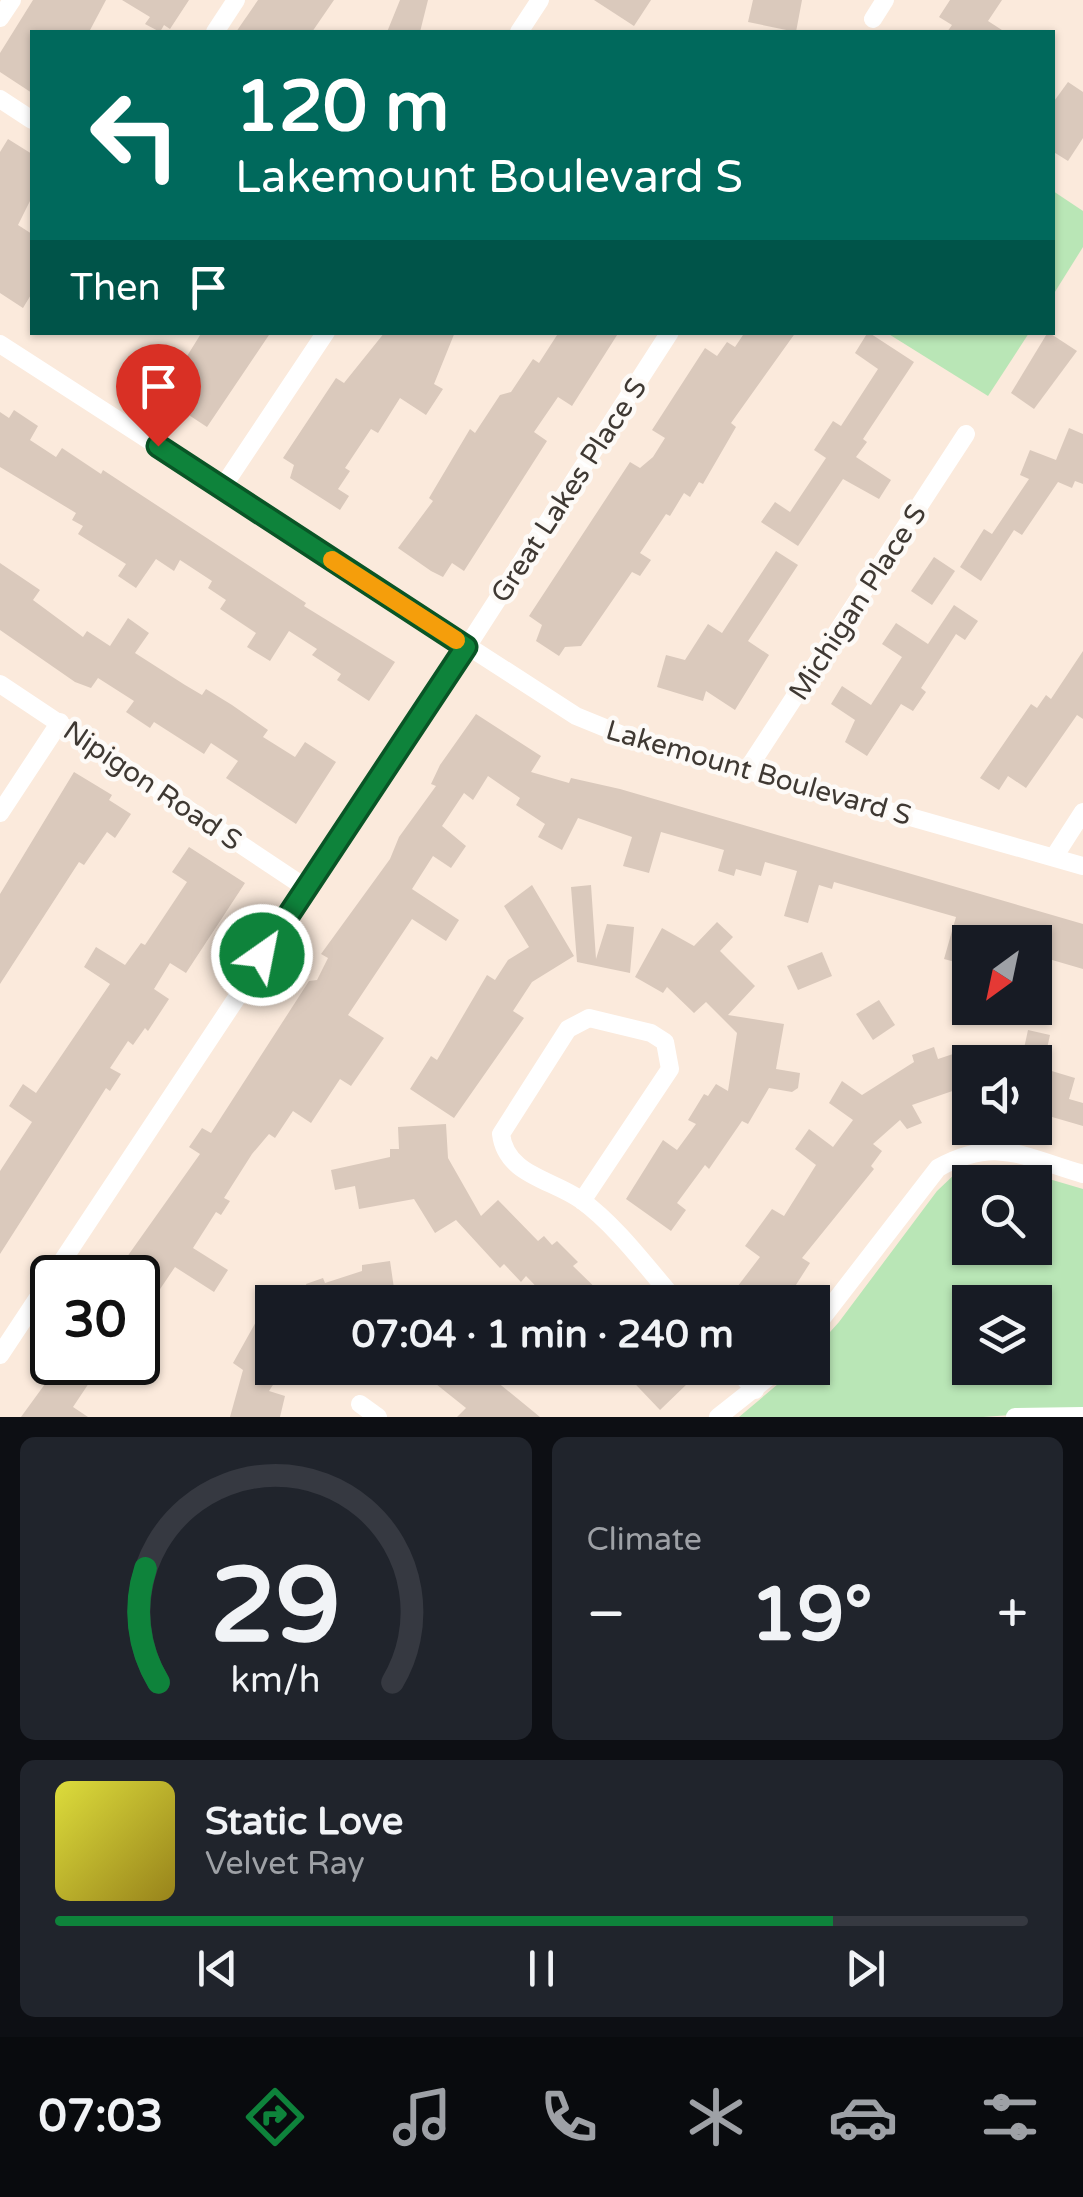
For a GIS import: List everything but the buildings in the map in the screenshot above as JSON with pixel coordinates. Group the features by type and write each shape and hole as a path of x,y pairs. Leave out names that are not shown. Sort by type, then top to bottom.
{"street":[{"path":"0,18 12,0"},
{"path":"216,30 236,0"},
{"path":"520,30 540,0"},
{"path":"873,18 885,0"},
{"path":"0,99 30,119"},
{"path":"222,488 324,335"},
{"name":"Great Lakes Place S","path":"0,1355 668,335"},
{"name":"Lakemount Boulevard S","path":"0,344 576,716 625,736 1083,866"},
{"name":"Michigan Place S","path":"748,770 966,434"},
{"name":"Nipigon Road S","path":"0,684 306,888"},
{"path":"0,812 60,722"},
{"path":"1054,857 1083,812"},
{"path":"582,1201 670,1069 665,1042 651,1033 590,1018 568,1029 502,1134 513,1165 582,1201 661,1285"},
{"path":"830,1308 938,1168 966,1152 998,1149 1083,1174"},
{"path":"750,1385 755,1390"},
{"path":"718,1417 761,1385"},
{"path":"360,1404 378,1417"},
{"path":"1015,1417 1083,1416"}],"green space":[{"path":"1055,192 1083,211 1083,247 1055,292"},
{"path":"890,335 1028,335 988,396"},
{"path":"952,1177 952,1265 1052,1265 1052,1180 1083,1189 1083,1410 983,1417 739,1417 777,1385 830,1385 830,1332"}],"slow traffic":[{"path":"332,560 456,640"}],"route":[{"path":"158,446 466,647 262,955"}]}
